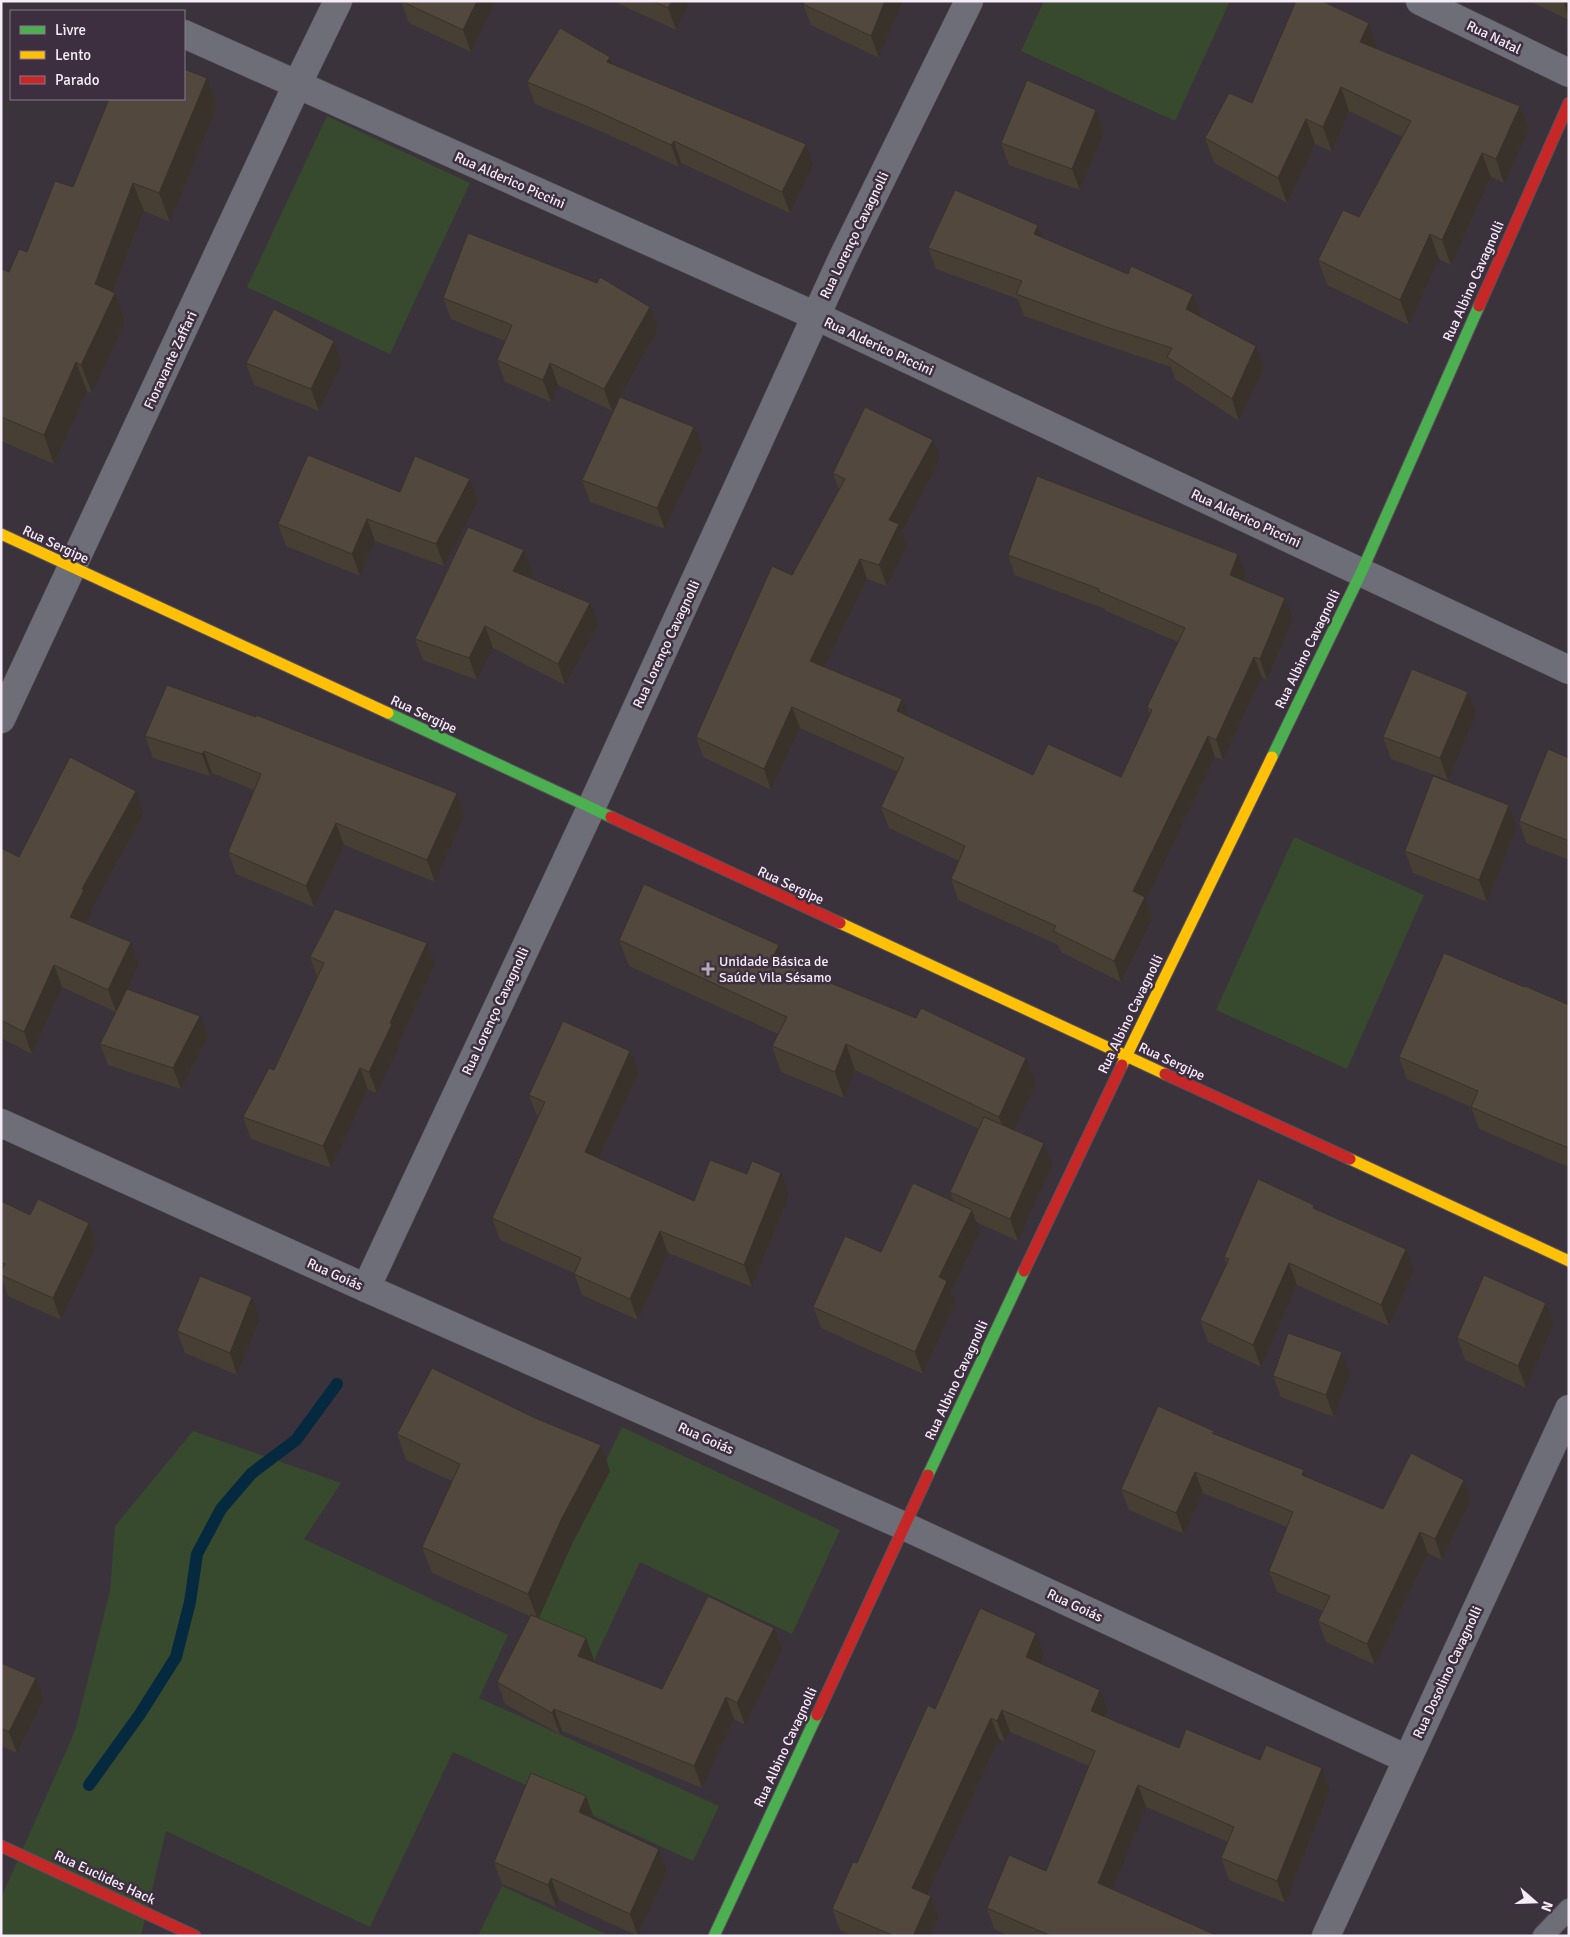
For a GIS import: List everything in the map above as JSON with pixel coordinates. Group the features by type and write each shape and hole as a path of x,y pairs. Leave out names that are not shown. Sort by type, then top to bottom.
{"street":[{"name":"Fioravante Zaffari","path":"1,719 338,1"},
{"name":"Rua Lorenço Cavagnolli","path":"366,1288 591,808 842,259 969,1"},
{"name":"Rua Natal","path":"1420,1 1569,74"},
{"name":"Rua Alderico Piccini","path":"185,34 816,316 1569,670"},
{"name":"Rua Albino Cavagnolli","path":"714,1936 904,1526 1126,1057 1360,572 1569,103"},
{"name":"Rua Sergipe","path":"1,534 1569,1261"},
{"name":"Rua Goiás","path":"1,1123 366,1288 904,1526 1407,1759"},
{"name":"Rua Dosolino Cavagnolli","path":"1326,1936 1569,1409"},
{"name":"Rua Euclides Hack","path":"1,1846 195,1936"}],"lane":[{"path":"1543,1936 1569,1908"}],"green space":[{"path":"1044,1 1230,1 1175,121 1021,51"},
{"path":"327,116 470,183 390,354 247,287"},
{"path":"1294,837 1424,895 1347,1069 1216,1010"},
{"path":"622,1427 840,1530 792,1634 640,1562 594,1660 527,1628"},
{"path":"193,1431 341,1483 304,1539 508,1635 479,1698 719,1806 693,1861 453,1752 370,1927 166,1831 141,1936 1,1936 1,1898 75,1731 110,1591 115,1526"},
{"path":"502,1886 610,1936 478,1936"}],"building":[{"path":"401,1 477,1 463,30"},
{"path":"653,1 672,1 668,8"},
{"path":"804,1 885,1 871,36 803,4"},
{"path":"1296,1 1322,1 1369,23 1360,42 1520,106 1496,159 1482,153 1442,240 1430,234 1400,300 1318,260 1343,210 1359,217 1411,121 1341,87 1323,127 1306,119 1278,178 1205,138 1229,93 1252,103"},
{"path":"560,28 610,57 607,62 806,144 782,192 674,141 671,145 527,82"},
{"path":"185,69 207,78 159,193 133,183 95,284 115,293 81,365 76,362 44,435 1,417 1,269 9,272 19,249 27,252 55,181 73,187 109,100 185,100"},
{"path":"1027,80 1096,110 1072,169 1001,143"},
{"path":"955,190 1038,225 1034,234 1128,274 1131,266 1193,294 1186,309 1256,346 1232,399 1167,357 1172,348 1106,327 1016,294 1022,281 928,248"},
{"path":"468,233 597,283 600,277 650,307 604,389 550,363 543,380 497,360 512,325 443,298"},
{"path":"274,309 334,341 311,389 246,363"},
{"path":"620,397 694,427 657,508 582,480"},
{"path":"865,407 933,440 889,520 899,524 879,565 860,559 810,661 902,699 897,711 1033,775 1048,744 1121,777 1152,710 1147,707 1185,628 1098,591 1099,589 1008,555 1037,476 1238,554 1230,575 1285,598 1260,659 1254,657 1216,740 1208,736 1133,891 1145,897 1114,961 1053,931 1056,926 951,879 965,846 881,807 904,758 792,707 764,769 696,737 772,566 792,575 845,479 833,473"},
{"path":"308,455 400,492 415,456 470,479 436,544 367,519 352,554 278,524"},
{"path":"468,527 524,550 513,571 590,603 558,664 485,626 469,658 415,639"},
{"path":"1412,669 1468,692 1440,758 1383,737"},
{"path":"167,685 256,717 256,715 457,793 427,860 336,823 306,886 228,852 261,774 204,751 202,754 145,736"},
{"path":"1548,749 1569,758 1569,841 1519,821"},
{"path":"70,757 136,791 82,889 84,890 70,917 131,942 108,990 54,965 24,1032 1,1020 1,848 19,857"},
{"path":"1433,776 1509,805 1479,880 1405,851"},
{"path":"644,884 779,945 772,959 916,1018 921,1008 1026,1058 999,1117 846,1044 835,1072 772,1046 787,1017 619,940"},
{"path":"335,909 427,943 369,1072 360,1068 323,1146 243,1117 269,1068 274,1070 324,963 310,957"},
{"path":"1444,953 1569,1005 1569,1148 1471,1107 1478,1091 1399,1057"},
{"path":"127,989 200,1016 173,1068 100,1044"},
{"path":"563,1021 630,1051 585,1152 694,1201 710,1160 747,1174 752,1161 781,1173 744,1265 660,1231 630,1299 574,1274 581,1258 492,1218 545,1102 529,1095"},
{"path":"984,1117 1044,1143 1010,1219 950,1192"},
{"path":"1258,1179 1314,1205 1313,1208 1406,1249 1381,1305 1289,1263 1253,1345 1200,1320 1229,1259 1224,1257"},
{"path":"913,1183 972,1210 939,1277 947,1281 915,1352 813,1307 845,1236 881,1252"},
{"path":"38,1199 89,1223 53,1298 1,1275 5,1264 1,1263 1,1201 30,1215"},
{"path":"1484,1275 1546,1303 1518,1366 1457,1338"},
{"path":"200,1276 252,1297 230,1353 177,1331"},
{"path":"1288,1333 1342,1352 1326,1395 1273,1376"},
{"path":"432,1368 535,1418 601,1445 562,1518 528,1594 422,1547 460,1464 397,1434"},
{"path":"1158,1406 1214,1431 1212,1433 1304,1470 1302,1475 1383,1509 1411,1453 1464,1480 1435,1539 1420,1532 1367,1644 1318,1621 1330,1596 1269,1571 1293,1512 1195,1472 1176,1513 1121,1489"},
{"path":"708,1596 774,1628 737,1703 726,1697 694,1766 554,1709 552,1713 497,1682 531,1615 586,1638 578,1656 662,1689"},
{"path":"980,1608 1036,1633 1026,1657 1100,1690 1091,1711 1179,1748 1186,1729 1260,1760 1266,1745 1322,1768 1277,1881 1221,1858 1234,1827 1138,1785 1098,1883 1218,1936 1051,1936 987,1908 1009,1855 1046,1871 1095,1751 1002,1710 997,1721 991,1718 912,1888 931,1896 913,1936 894,1936 832,1909 853,1862 857,1863 928,1705 935,1709"},
{"path":"1,1663 36,1678 9,1732 1,1728"},
{"path":"531,1773 586,1796 579,1812 659,1849 630,1914 551,1878 548,1885 494,1862"}],"waterway":[{"path":"89,1785 140,1714 176,1657 190,1602 197,1554 221,1509 252,1473 296,1440 337,1384"}],"traffic: fast":[{"path":"1272,757 1361,573 1479,306"},
{"path":"388,713 611,817"},
{"path":"928,1475 1024,1271"},
{"path":"714,1936 817,1715"}],"traffic: slow":[{"path":"1,534 388,713"},
{"path":"1122,1065 1272,757"},
{"path":"840,923 1165,1074"},
{"path":"1350,1159 1569,1261"}],"traffic: jam":[{"path":"1479,306 1569,103"},
{"path":"611,817 840,923"},
{"path":"1024,1271 1122,1065"},
{"path":"1165,1074 1350,1159"},
{"path":"817,1715 928,1475"},
{"path":"1,1846 195,1936"}],"place":[{"name":"Unidade Básica de Saúde Vila Sésamo","path":"708,969"}]}
